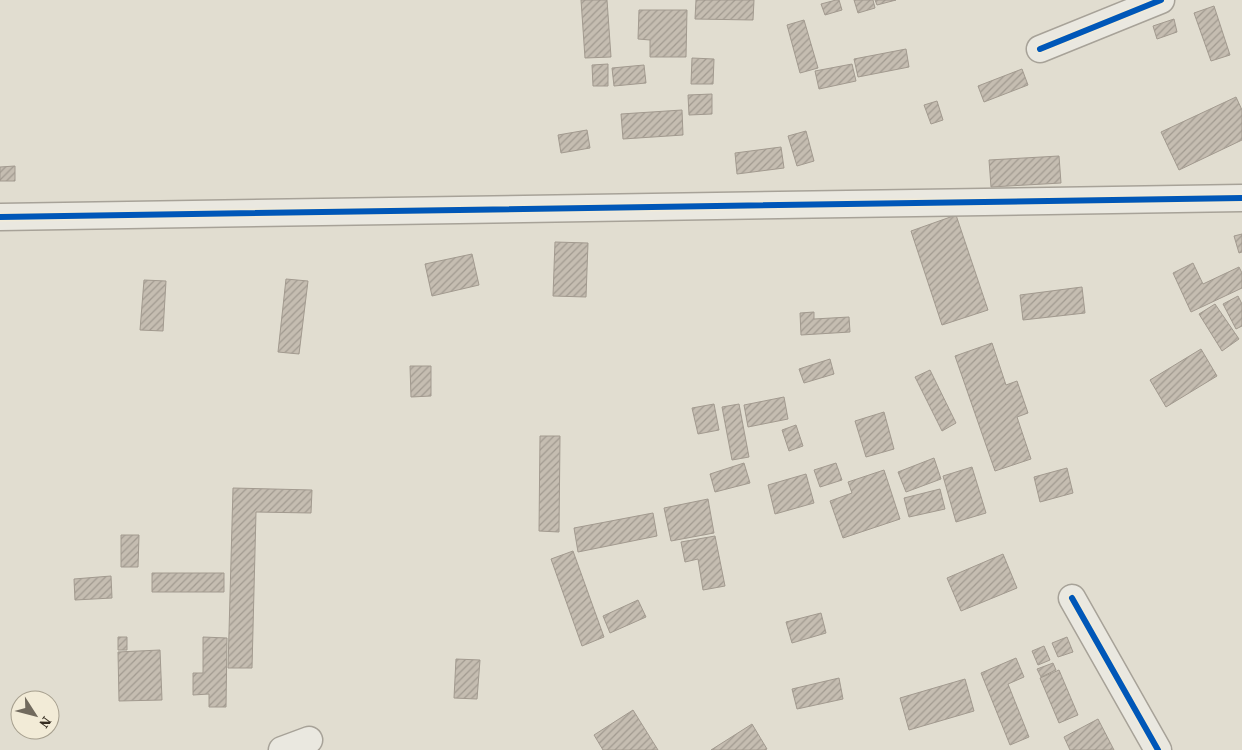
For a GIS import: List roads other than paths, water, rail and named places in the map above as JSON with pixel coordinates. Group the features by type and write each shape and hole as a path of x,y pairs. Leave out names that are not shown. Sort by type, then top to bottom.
{"street":[{"path":"1040,49 1161,0"},
{"path":"0,217 1242,198"},
{"path":"1072,598 1158,750"},
{"path":"282,750 310,740"}]}
